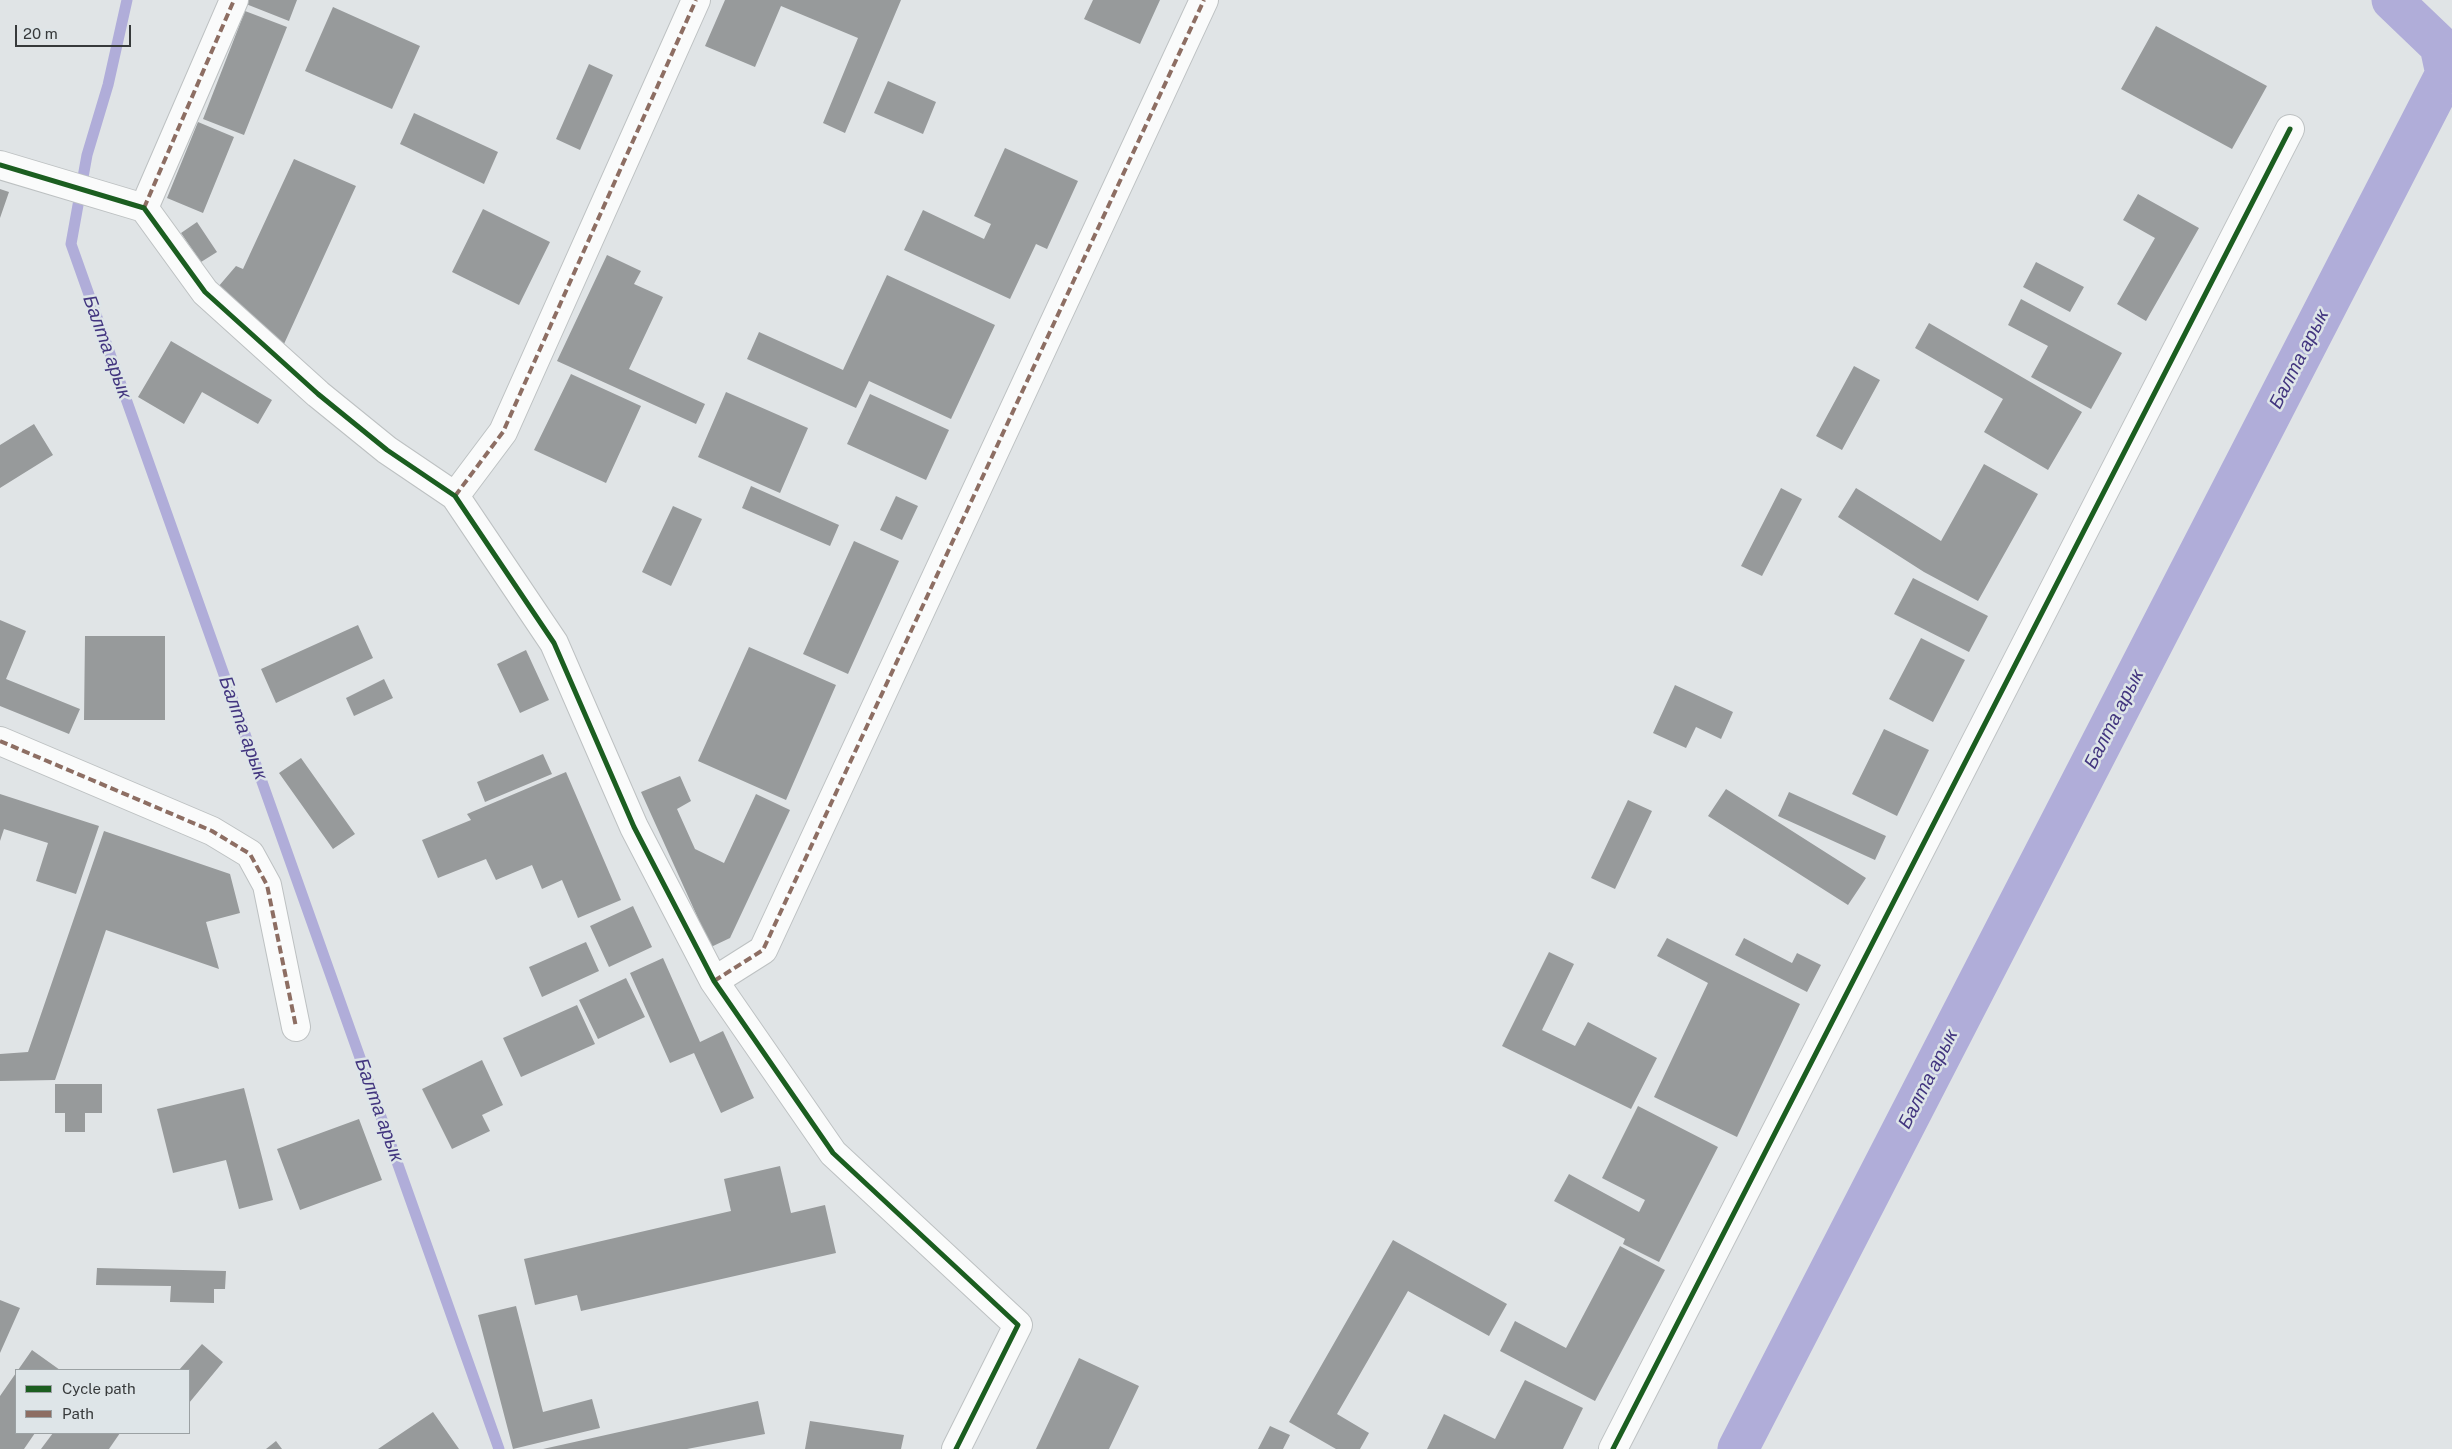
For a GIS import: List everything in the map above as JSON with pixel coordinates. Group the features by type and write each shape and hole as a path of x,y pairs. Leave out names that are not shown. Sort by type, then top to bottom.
{"street":[{"path":"144,208 234,0"},
{"path":"455,496 503,432 696,0"},
{"path":"714,981 763,950 1204,0"},
{"path":"1613,1449 2290,129"},
{"path":"0,164 58,184 144,208 205,292 318,394 387,450 455,496 554,643 634,827 714,981 832,1153 1018,1325 956,1449"},
{"path":"0,741 212,830 250,854 267,885 296,1027"}],"building":[{"path":"247,0 297,0 289,21 246,4"},
{"path":"725,0 901,0 845,133 823,123 858,38 781,6 755,67 705,46"},
{"path":"1093,0 1160,0 1140,44 1084,19"},
{"path":"333,7 420,46 392,109 305,71"},
{"path":"245,11 287,27 244,135 203,119"},
{"path":"2156,26 2267,86 2232,149 2121,89"},
{"path":"589,64 613,75 580,150 556,139"},
{"path":"888,81 936,102 923,134 874,113"},
{"path":"414,113 498,152 484,184 400,144"},
{"path":"198,122 234,137 203,213 167,198"},
{"path":"1005,148 1078,181 1047,249 1036,244 1010,299 904,250 923,210 984,239 991,224 974,216"},
{"path":"294,159 356,186 284,344 218,287 236,266 243,269"},
{"path":"0,189 9,192 0,218"},
{"path":"2138,194 2199,228 2146,321 2117,304 2155,238 2123,220"},
{"path":"483,209 550,242 519,305 452,272"},
{"path":"197,222 217,252 201,262 181,233"},
{"path":"607,255 641,271 634,284 663,297 629,369 705,404 696,424 557,361"},
{"path":"2036,262 2084,287 2070,312 2023,287"},
{"path":"887,275 995,325 951,419 869,381 856,408 747,359 759,332 843,370"},
{"path":"2021,299 2122,353 2091,409 2031,377 2048,346 2008,325"},
{"path":"1929,323 2082,412 2048,470 1984,432 2003,399 1915,348"},
{"path":"171,341 272,400 258,424 202,392 184,424 138,397"},
{"path":"1854,366 1880,380 1842,450 1816,436"},
{"path":"571,374 641,406 606,483 534,450"},
{"path":"726,392 808,428 780,493 698,457"},
{"path":"870,394 949,430 926,480 847,444"},
{"path":"34,424 53,455 0,488 0,445"},
{"path":"1984,464 2038,494 1978,601 1924,572 1838,517 1856,488 1941,541"},
{"path":"751,486 839,525 830,546 742,508"},
{"path":"1781,488 1802,499 1762,576 1741,566"},
{"path":"896,496 918,506 902,540 880,530"},
{"path":"673,506 702,519 671,586 642,572"},
{"path":"854,541 899,561 848,674 803,654"},
{"path":"1913,578 1988,616 1969,652 1894,614"},
{"path":"0,620 26,631 6,679 80,709 69,734 0,706"},
{"path":"358,625 373,658 276,703 261,669"},
{"path":"85,636 165,636 165,720 84,720"},
{"path":"1921,638 1965,660 1933,722 1889,699"},
{"path":"749,647 836,685 786,800 698,761"},
{"path":"526,650 549,700 520,713 497,664"},
{"path":"384,679 393,698 354,716 346,698"},
{"path":"1675,685 1733,712 1721,739 1696,727 1686,748 1653,733"},
{"path":"1884,729 1929,750 1897,816 1852,794"},
{"path":"543,754 552,774 485,802 477,782"},
{"path":"301,758 355,834 333,849 279,773"},
{"path":"566,772 621,900 578,918 562,880 542,889 532,865 496,880 486,859 438,878 422,840 471,820 467,814"},
{"path":"680,776 691,801 677,809 695,849 724,863 756,794 790,810 730,938 711,947 641,792"},
{"path":"1726,789 1866,878 1848,905 1708,816"},
{"path":"1789,792 1886,836 1875,860 1778,816"},
{"path":"0,794 99,826 76,894 36,881 48,843 4,829 0,841"},
{"path":"1628,800 1652,811 1615,889 1591,878"},
{"path":"104,831 230,874 240,913 206,922 219,969 106,930 55,1080 0,1081 0,1054 28,1052"},
{"path":"633,906 652,947 609,967 590,926"},
{"path":"1667,938 1800,1004 1737,1137 1654,1097 1708,983 1657,956"},
{"path":"1744,938 1792,963 1797,953 1821,965 1807,992 1735,955"},
{"path":"586,942 599,971 542,997 529,967"},
{"path":"1549,952 1574,964 1542,1030 1575,1046 1588,1022 1657,1058 1631,1109 1502,1046"},
{"path":"663,958 700,1042 723,1031 754,1098 721,1113 694,1053 670,1063 630,973"},
{"path":"626,978 645,1017 598,1039 579,1000"},
{"path":"577,1005 595,1044 521,1077 503,1038"},
{"path":"482,1060 503,1105 482,1115 490,1131 452,1149 422,1089"},
{"path":"55,1084 102,1084 102,1113 85,1113 85,1132 65,1132 65,1113 55,1113"},
{"path":"244,1088 273,1200 239,1209 226,1160 173,1173 157,1109"},
{"path":"1638,1106 1718,1147 1659,1262 1623,1244 1625,1239 1554,1201 1569,1174 1639,1212 1645,1200 1602,1178"},
{"path":"359,1119 382,1180 300,1210 277,1149"},
{"path":"780,1166 791,1213 825,1205 836,1253 581,1311 577,1295 535,1305 524,1259 731,1211 724,1179"},
{"path":"1393,1240 1507,1304 1489,1336 1408,1291 1337,1414 1369,1433 1360,1449 1336,1449 1289,1422"},
{"path":"1620,1246 1665,1270 1595,1401 1500,1351 1515,1321 1566,1348"},
{"path":"97,1268 226,1271 225,1289 214,1289 214,1303 170,1302 171,1286 96,1285"},
{"path":"0,1300 20,1308 0,1353"},
{"path":"516,1306 543,1412 592,1399 600,1428 513,1449 478,1315"},
{"path":"202,1344 223,1362 190,1402 190,1369 180,1369"},
{"path":"32,1350 59,1369 19,1369"},
{"path":"1079,1358 1139,1386 1109,1449 1036,1449"},
{"path":"15,1374 15,1434 34,1434 24,1449 0,1449 0,1396"},
{"path":"1525,1380 1583,1408 1563,1449 1427,1449 1444,1414 1495,1439"},
{"path":"758,1401 765,1434 687,1449 543,1449"},
{"path":"433,1412 459,1449 378,1449"},
{"path":"810,1421 904,1435 901,1449 805,1449"},
{"path":"1270,1426 1290,1435 1283,1449 1258,1449"},
{"path":"52,1434 119,1434 109,1449 41,1449"},
{"path":"276,1441 282,1449 266,1449"}],"waterway":[{"name":"Балта арык","path":"127,0 108,85 87,155 71,244 499,1449"},
{"name":"Балта арык","path":"2392,0 2440,46 2446,74"},
{"name":"Балта арык","path":"1738,1449 2452,62"}],"marked path":[{"path":"144,208 234,0"},
{"path":"455,496 503,432 696,0"},
{"path":"714,981 763,950 1204,0"},
{"path":"0,741 212,831 250,854 267,885 296,1027"}],"cycle path":[{"path":"1613,1449 2290,129"},
{"path":"0,165 144,208 205,292 318,394 387,450 455,496 554,643 634,827 714,981 833,1153 1018,1325 956,1449"}]}
